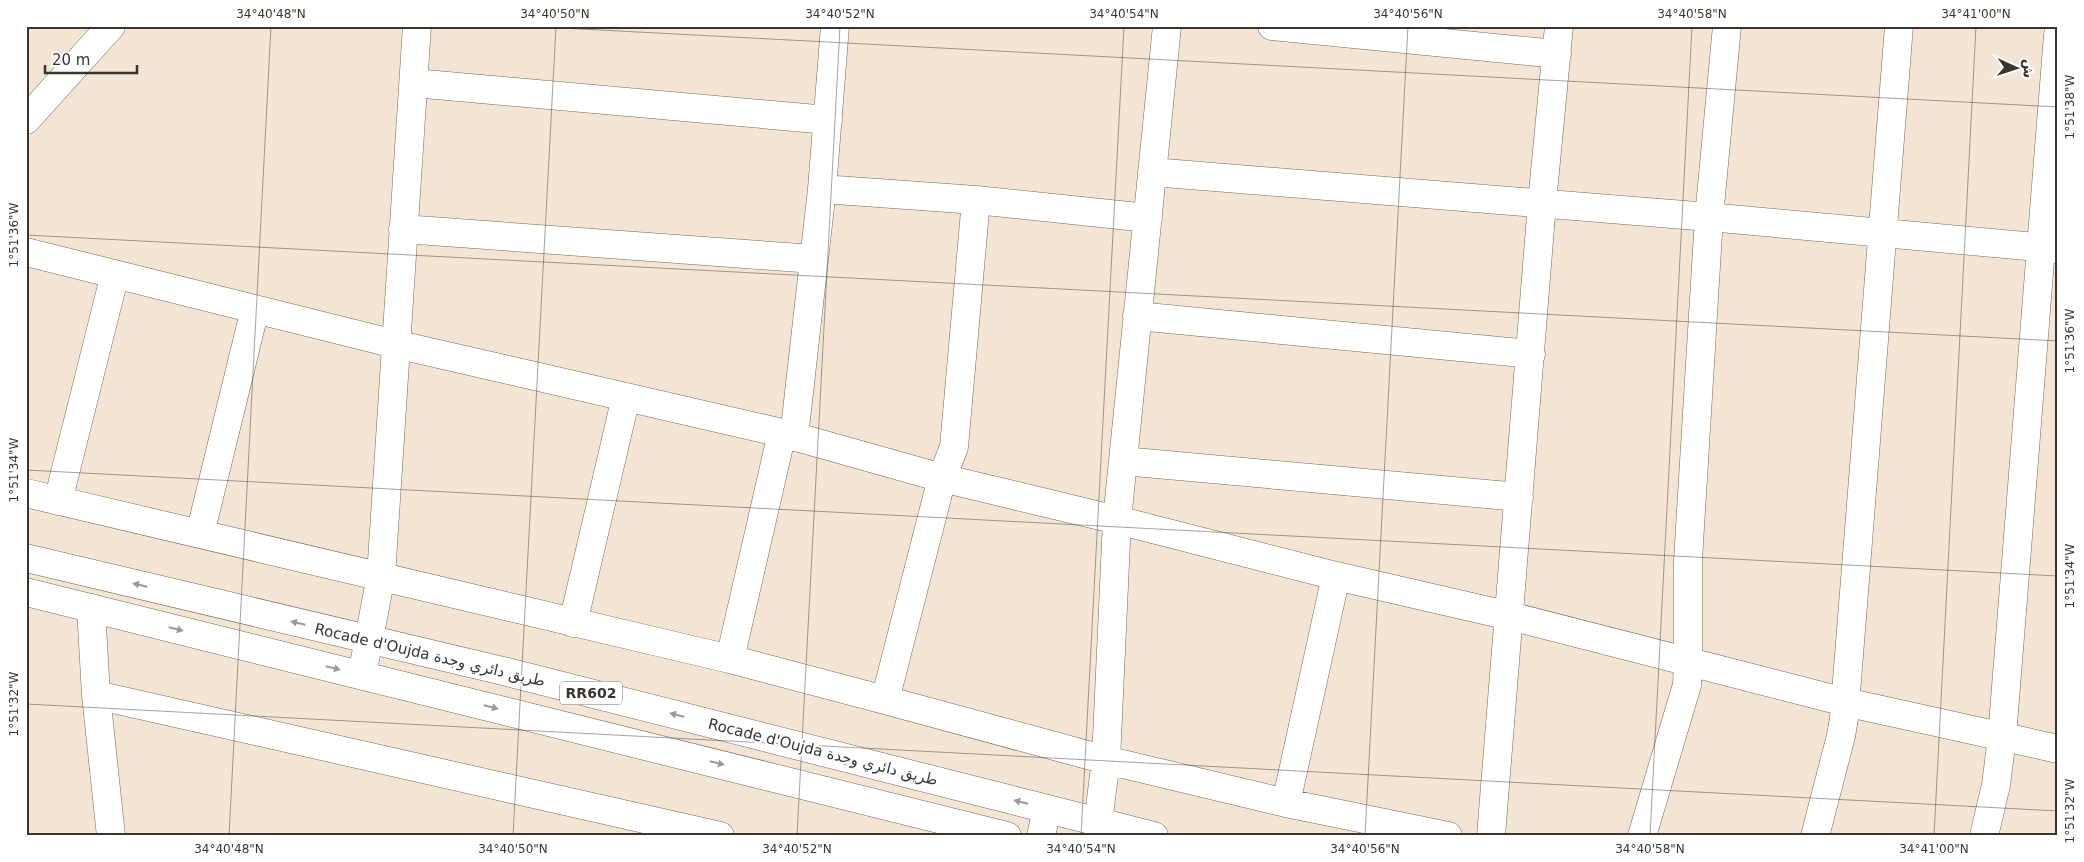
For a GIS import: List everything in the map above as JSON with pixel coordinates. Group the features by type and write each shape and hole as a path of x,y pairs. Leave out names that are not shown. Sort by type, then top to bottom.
{"main road":[{"path":"26,120 111,26"},
{"path":"362,675 381,576 417,26"},
{"path":"730,659 788,435 814,259 836,26"},
{"path":"1098,822 1106,760 1117,520 1167,26"},
{"path":"1272,26 1557,54"},
{"path":"1491,836 1542,203 1559,26"},
{"path":"1642,836 1687,685 1688,560 1709,216 1727,26"},
{"path":"1815,836 1841,736 1845,702 1898,26"},
{"path":"1984,836 1996,785 2002,737 2049,248 2058,35"},
{"path":"414,83 828,120"},
{"path":"1152,172 1709,216 2049,248"},
{"path":"822,189 976,200 1148,218"},
{"path":"884,700 942,478 954,447 976,200"},
{"path":"404,229 814,259"},
{"path":"26,252 395,344 788,435 942,478 1336,576 1510,616 1845,702 2058,749"},
{"path":"58,500 115,274"},
{"path":"200,534 255,309"},
{"path":"1137,316 1531,354"},
{"path":"573,624 626,397"},
{"path":"1123,461 1519,497"},
{"path":"26,493 381,576 573,624 730,659 1106,760 1286,803 1448,836"},
{"name":"Rocade d'Oujda طريق دائري وجدة","path":"26,558 522,676 1154,836"},
{"path":"1286,803 1336,576"},
{"name":"RR602","path":"26,592 1007,836"},
{"path":"91,608 96,695 111,836"},
{"path":"96,695 720,836"},
{"path":"1041,836 1047,809"}]}
